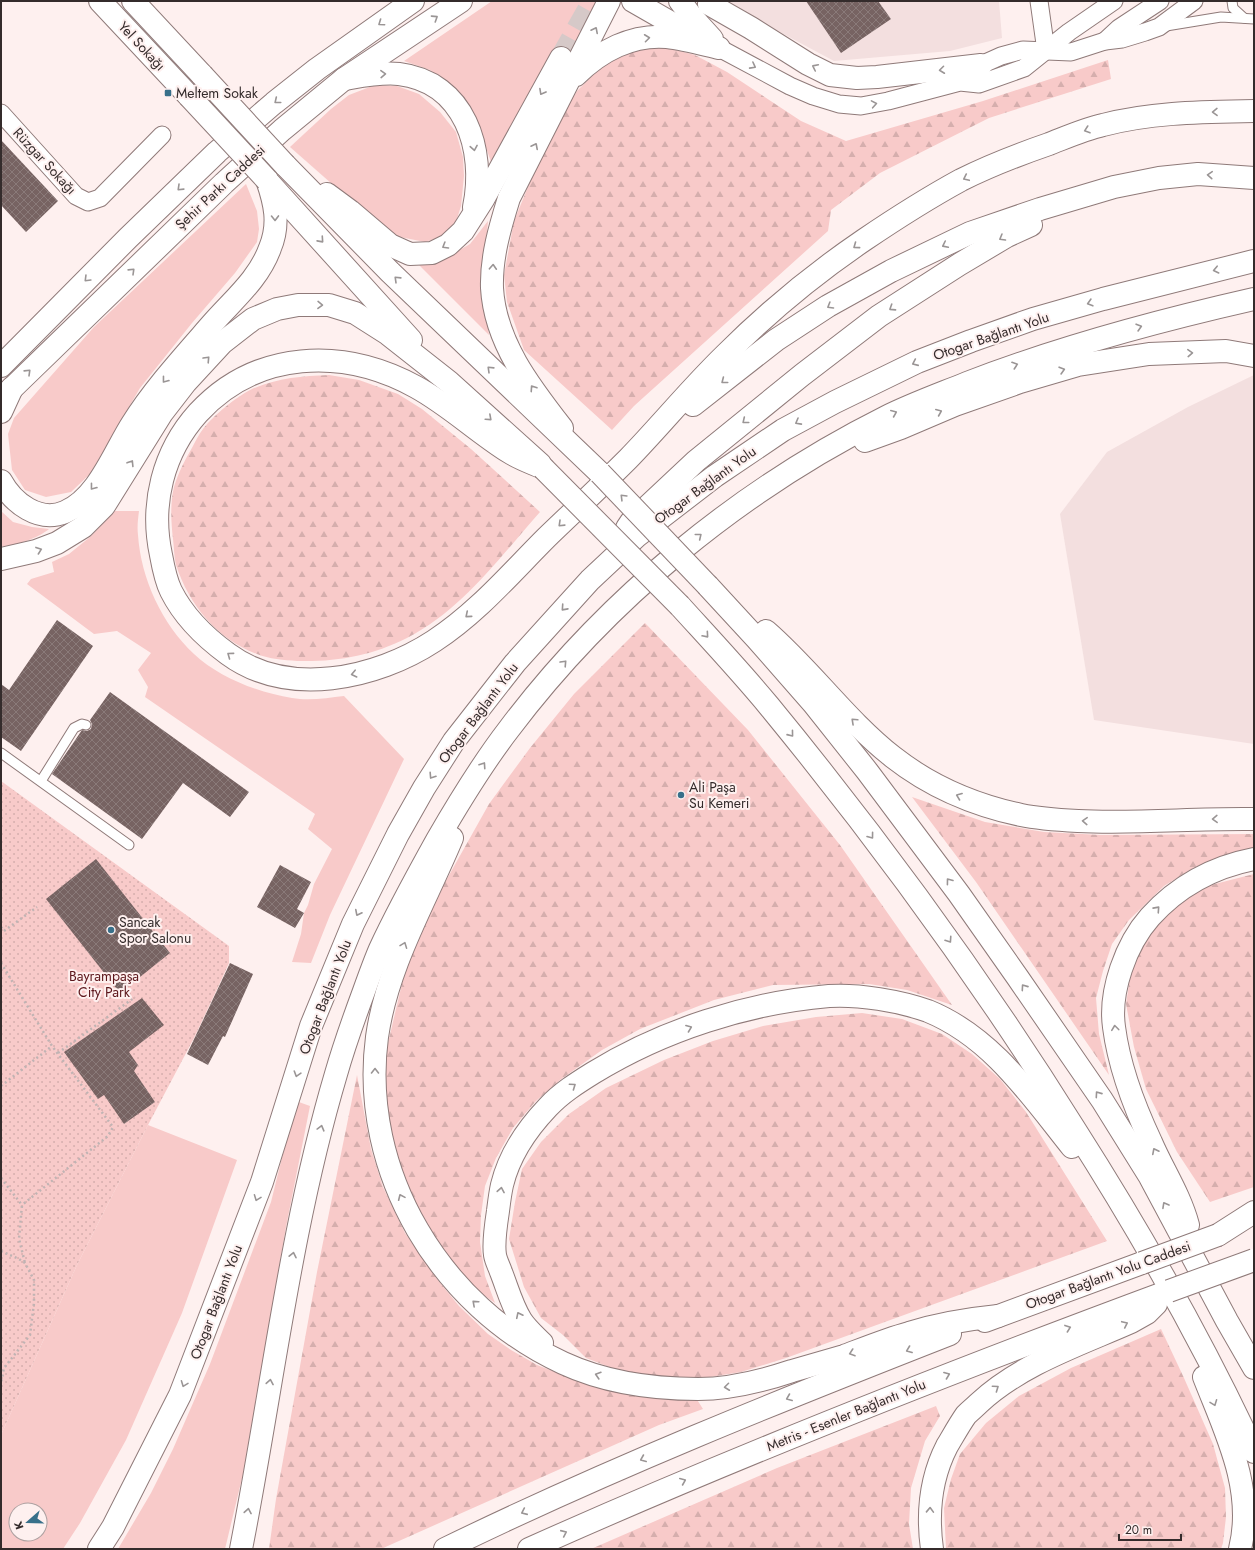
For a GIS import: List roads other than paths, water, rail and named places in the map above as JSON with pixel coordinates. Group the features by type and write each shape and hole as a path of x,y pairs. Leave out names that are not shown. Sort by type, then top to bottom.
{"main road":[{"name":"Yel Sokağı","path":"100,1 189,96 450,382"},
{"name":"Yel Sokağı","path":"134,1 285,165"},
{"name":"Şehir Parkı Caddesi","path":"2,362 217,152 274,103 317,69 413,1"},
{"name":"Şehir Parkı Caddesi","path":"6,394 224,182 282,130 344,79 461,1"},
{"path":"600,473 561,427 534,391 508,350 498,321 492,288 494,255 500,225 508,198 609,1"},
{"path":"632,1 681,30 719,48"},
{"path":"680,1 692,18 719,48"},
{"path":"709,4 751,28 808,64 830,75 857,78 877,77 981,65"},
{"path":"567,85 586,65 605,52 624,43 646,37 667,37 719,48"},
{"path":"285,165 350,211 390,245 410,254 432,253 448,245 463,231 472,218 561,58"},
{"path":"344,79 382,74 399,74 432,84 445,93 466,121 473,140 477,162 478,191 472,218"},
{"path":"543,468 513,455 419,388 387,373 347,363 310,360 289,362 264,368 238,380 215,396 195,416 184,432 172,452 158,497 157,529 161,558 171,590 189,618 211,641 240,663 267,674 301,680 338,678 362,672 410,654 432,642 490,596 542,542 629,458 725,355 794,292 863,241 963,179 1020,154 1102,125 1144,117 1190,112 1254,111"},
{"path":"285,165 390,272 600,473 708,586 813,703 959,894 1102,1100 1150,1177 1227,1321 1254,1368"},
{"path":"629,458 776,340 828,306 891,271 970,233 1040,209 1114,187 1159,178 1198,174 1251,178"},
{"path":"1,481 8,493 29,511 52,516 65,512 79,504 105,471 132,423 144,407 168,376 212,324 247,287 262,267 271,247 275,224 274,201 266,180"},
{"path":"590,580 631,522 696,461 802,375 879,316 1007,236 1114,187"},
{"name":"Otogar Bağlantı Yolu","path":"99,1549 113,1527 180,1395 262,1182 312,1026 353,924 424,788 454,741 514,663 590,580 636,536 715,476 783,430 879,380 917,362 971,340 1033,319 1117,295 1254,261"},
{"path":"241,1549 286,1289 317,1142 336,1072 378,952 414,879 462,798 509,729 550,678 624,600 708,528 783,476 888,416 992,373 1044,355 1148,325 1254,299"},
{"path":"1,558 36,552 57,543 83,527 104,506 162,413 186,382 222,343 253,319 277,309 298,305 329,305 355,313 388,334 450,382 543,468 680,606 768,704 855,814 940,927 1038,1070 1112,1187 1192,1325 1254,1452"},
{"path":"823,452 876,437 955,405 1020,382 1078,365 1149,354 1226,351 1254,356"},
{"path":"1,412 6,394"},
{"path":"708,586 778,641 800,662 846,713 892,756 922,778 946,791 989,808 1022,816 1057,820 1106,822 1254,819"},
{"path":"462,798 452,836 403,947 382,1011 377,1038 375,1068 376,1106 385,1148 396,1185 411,1219 430,1251 453,1281 473,1302 498,1323 538,1351 565,1364 604,1377 633,1383 671,1388 700,1389 748,1384 841,1357 910,1332 958,1320 998,1316"},
{"path":"1190,1252 1191,1234 1184,1209 1151,1142 1122,1066 1114,1026 1114,995 1122,966 1131,946 1143,925 1162,904 1199,878 1219,868 1254,859"},
{"path":"565,1364 545,1347 521,1320 508,1292 495,1255 496,1223 502,1186 512,1155 548,1106 571,1087 606,1065 638,1049 706,1021 735,1012 763,1006 830,996 865,997 927,1011 954,1024 981,1043 1005,1065 1027,1090 1077,1154 1112,1187"},
{"path":"1218,1235 1254,1212"},
{"path":"1218,1235 1254,1222"},
{"name":"Otogar Bağlantı Yolu Caddesi","path":"998,1316 1218,1235"},
{"path":"932,1549 929,1530 930,1496 938,1463 953,1435 967,1414 990,1393 1024,1370 1131,1322 1147,1313 1169,1291 1254,1260"},
{"name":"Metris - Esenler Bağlantı Yolu","path":"529,1549 676,1484 798,1433 919,1385 1169,1291"},
{"path":"445,1549 492,1526 616,1471 865,1367 998,1316"},
{"path":"1227,1321 1254,1351"},
{"path":"1192,1325 1200,1365 1240,1476 1244,1511 1240,1549"}],"street":[{"path":"1039,1 1046,52"},
{"path":"719,48 790,86 813,96 839,104 861,106 888,101 960,82 980,84 1024,68 1046,52 1069,32 1114,1"},
{"path":"1105,41 1119,28 1160,1"},
{"path":"960,82 981,65 1001,56 1023,50 1071,52 1105,41 1122,39 1159,27 1194,1"},
{"name":"Rüzgar Sokağı","path":"1,113 76,196 88,202 100,198 162,134"}],"lane":[{"path":"1232,1 1233,8 1244,18"},
{"path":"1159,27 1221,17 1254,19"},
{"path":"41,781 74,728 82,724 86,725"},
{"path":"1,753 129,845"}],"tunnel":[{"path":"561,58 593,1"}],"place":[{"name":"Meltem Sokak","path":"168,93"},
{"name":"Ali Paşa Su Kemeri","path":"681,795"},
{"name":"Sancak Spor Salonu","path":"111,930"}],"park label":[{"name":"Bayrampaşa City Park","path":"104,984"}]}
